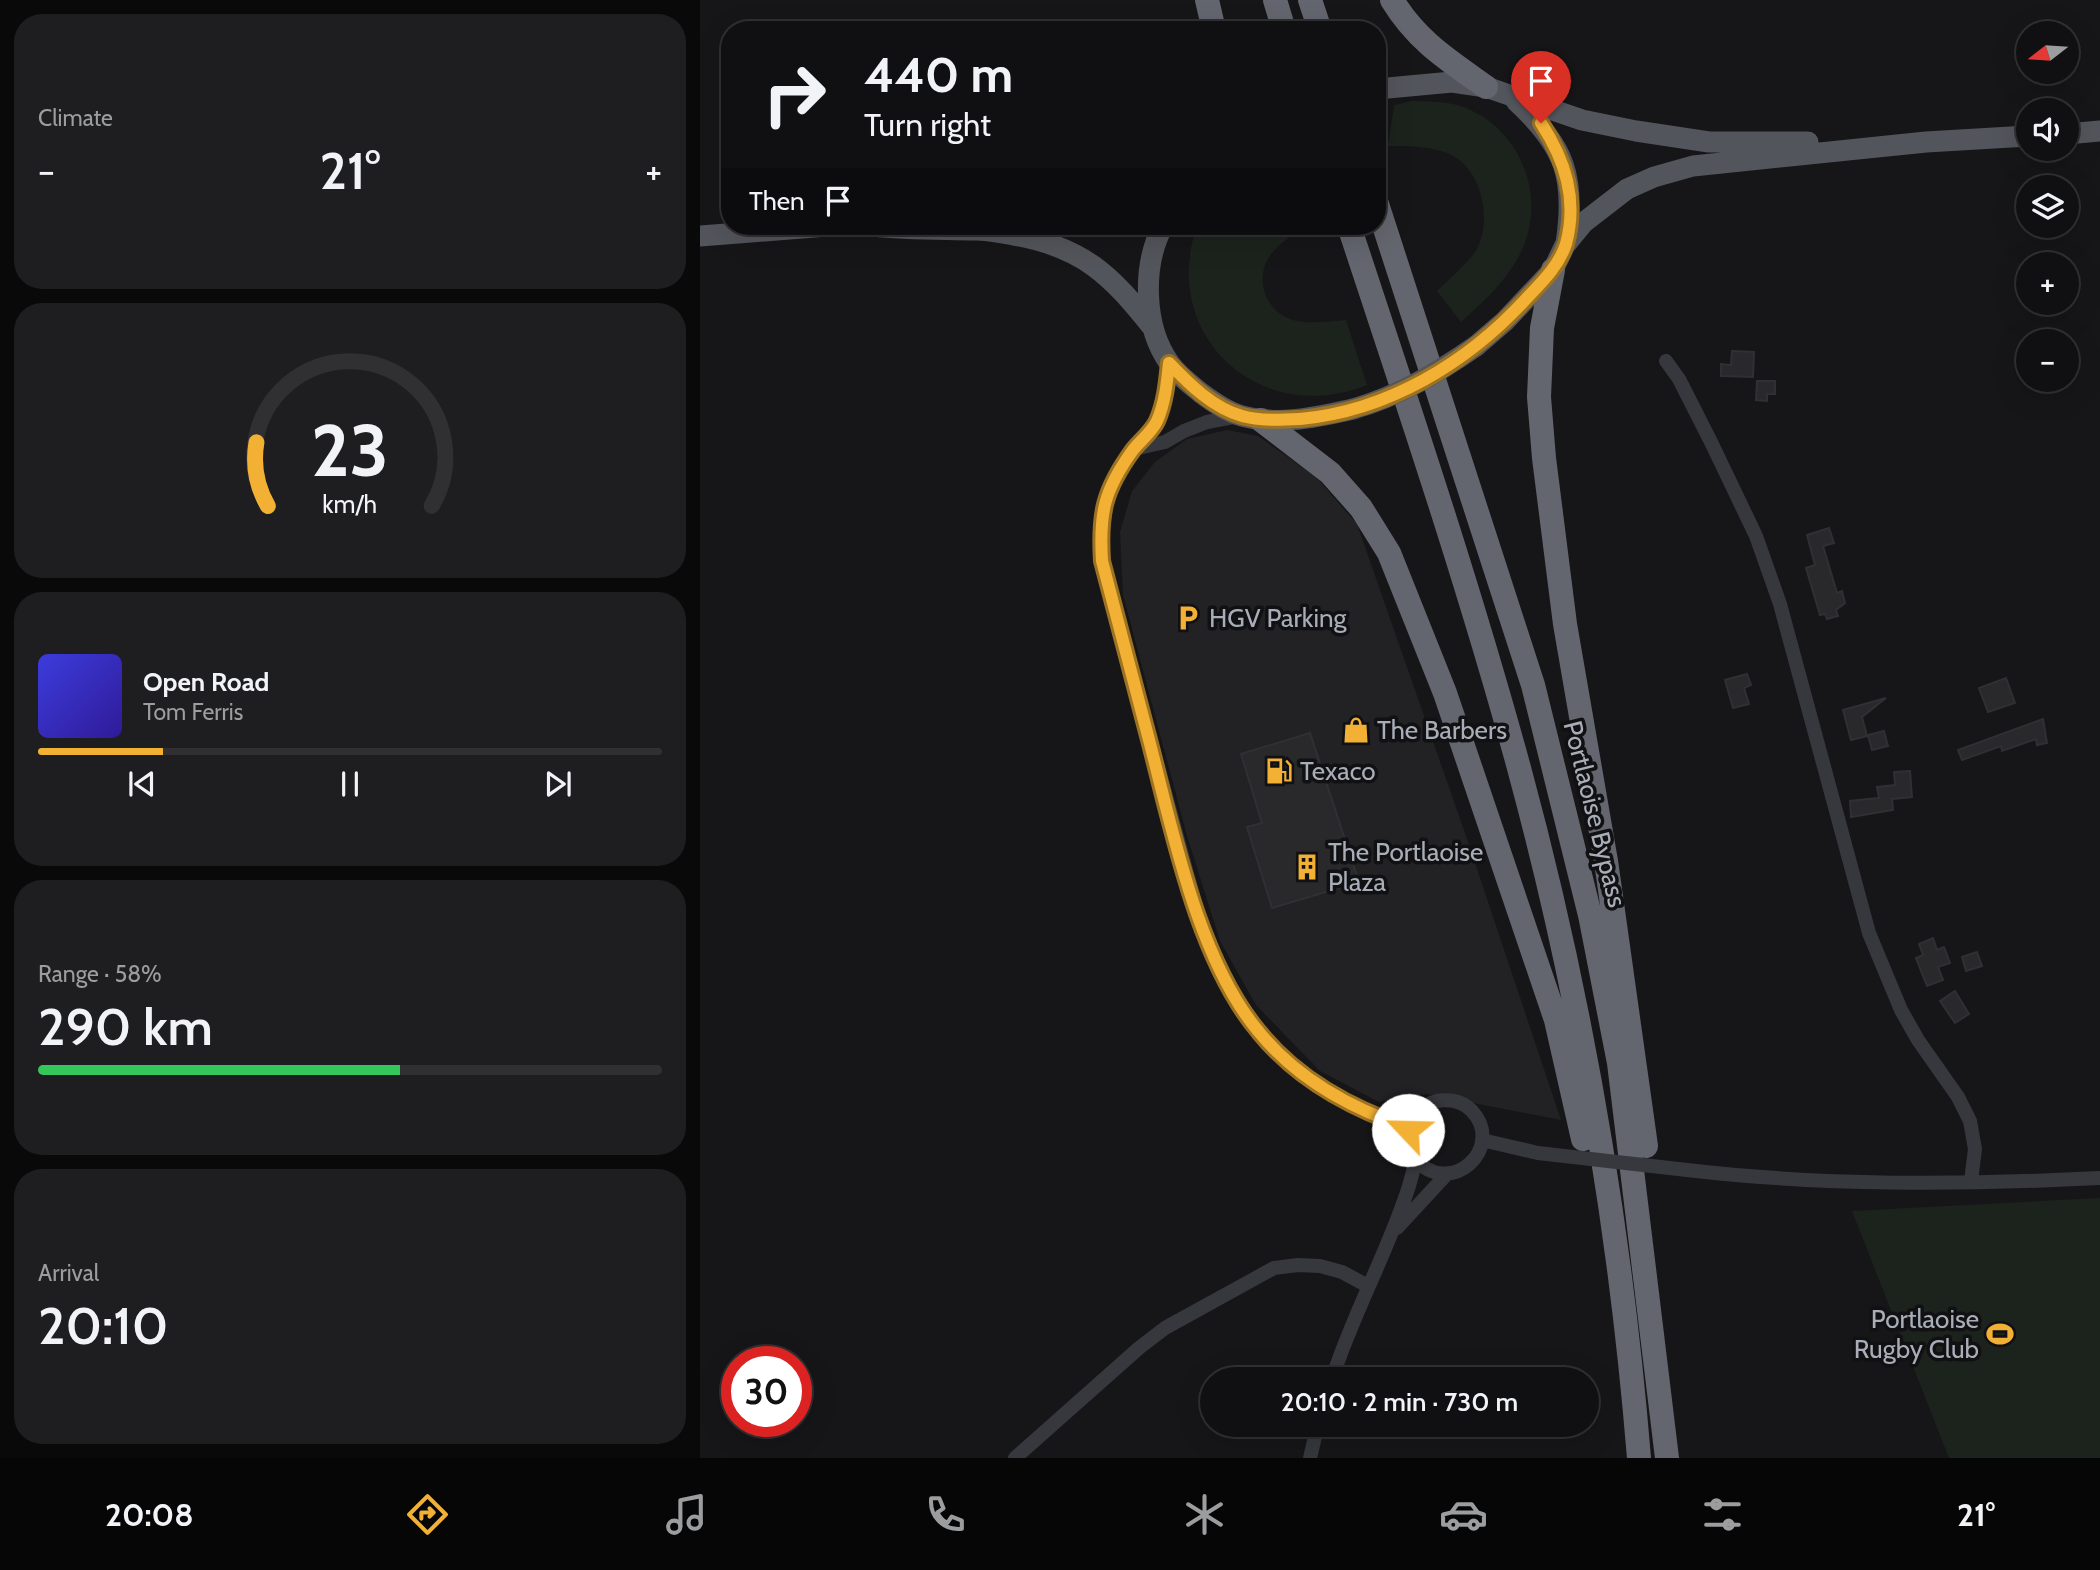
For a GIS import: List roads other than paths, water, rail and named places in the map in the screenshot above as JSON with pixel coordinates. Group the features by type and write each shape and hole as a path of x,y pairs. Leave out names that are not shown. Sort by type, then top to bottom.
{"highway":[{"path":"1207,0 1212,21"},
{"path":"1275,0 1281,21"},
{"path":"1310,0 1317,21"},
{"path":"1392,0 1407,25 1432,49 1486,87"},
{"name":"Portlaoise Bypass","path":"1386,232 1533,685 1590,915 1619,1063 1667,1458"},
{"path":"1352,235 1464,579 1519,769 1560,940 1593,1097 1620,1268 1639,1458"},
{"path":"1553,270 1542,328 1539,397 1544,458 1565,624 1606,861 1639,1088 1681,1458"},
{"path":"1250,418 1329,472 1361,508 1389,552 1445,693 1556,1020 1570,1074 1597,1212 1632,1458"}],"main road":[{"path":"1387,88 1452,82 1486,87 1582,120 1709,142 1926,142"},
{"path":"1014,235 1048,241 1084,258 1121,288 1154,330 1169,363 1215,404 1250,418 1316,417 1353,409 1384,400 1419,383 1476,346 1505,321 1553,270 1565,245 1571,211 1568,180 1558,149 1541,123 1512,98"},
{"path":"2079,133 2100,131"},
{"path":"1565,245 1602,206 1627,188 1692,166 1926,142 2016,137"},
{"path":"700,236 721,234"},
{"path":"1154,330 1149,283 1152,254 1159,235"}],"street":[{"path":"1666,361 1679,379 1706,431 1756,536 1784,616 1869,933 1901,1010 1918,1040 1958,1097 1970,1121 1975,1149 1970,1181"},
{"path":"1169,363 1165,396 1156,424 1119,470 1104,502 1100,528 1102,561 1174,831 1212,951 1235,997 1258,1031 1282,1057 1310,1079 1364,1111 1409,1128"},
{"path":"1134,449 1165,442 1207,422 1250,418"},
{"path":"1451,1100 1472,1111 1480,1125 1482,1140 1473,1162 1461,1171 1446,1175 1432,1172 1414,1158 1408,1145 1409,1128 1414,1116 1426,1105 1434,1101 1451,1100"},
{"path":"1482,1140 1538,1153 1756,1178 1890,1183 2100,1178"},
{"path":"1337,1367 1393,1231 1412,1174 1414,1158"},
{"path":"1393,1231 1446,1175"},
{"path":"1015,1458 1165,1328 1274,1268 1321,1266 1342,1272 1368,1286"},
{"path":"1310,1458 1315,1437"}],"place":[{"name":"HGV Parking","path":"1188,618"},
{"name":"The Barbers","path":"1356,730"},
{"name":"Texaco","path":"1279,771"},
{"name":"The Portlaoise Plaza","path":"1307,867"},
{"name":"Portlaoise Rugby Club","path":"2000,1334"}]}
